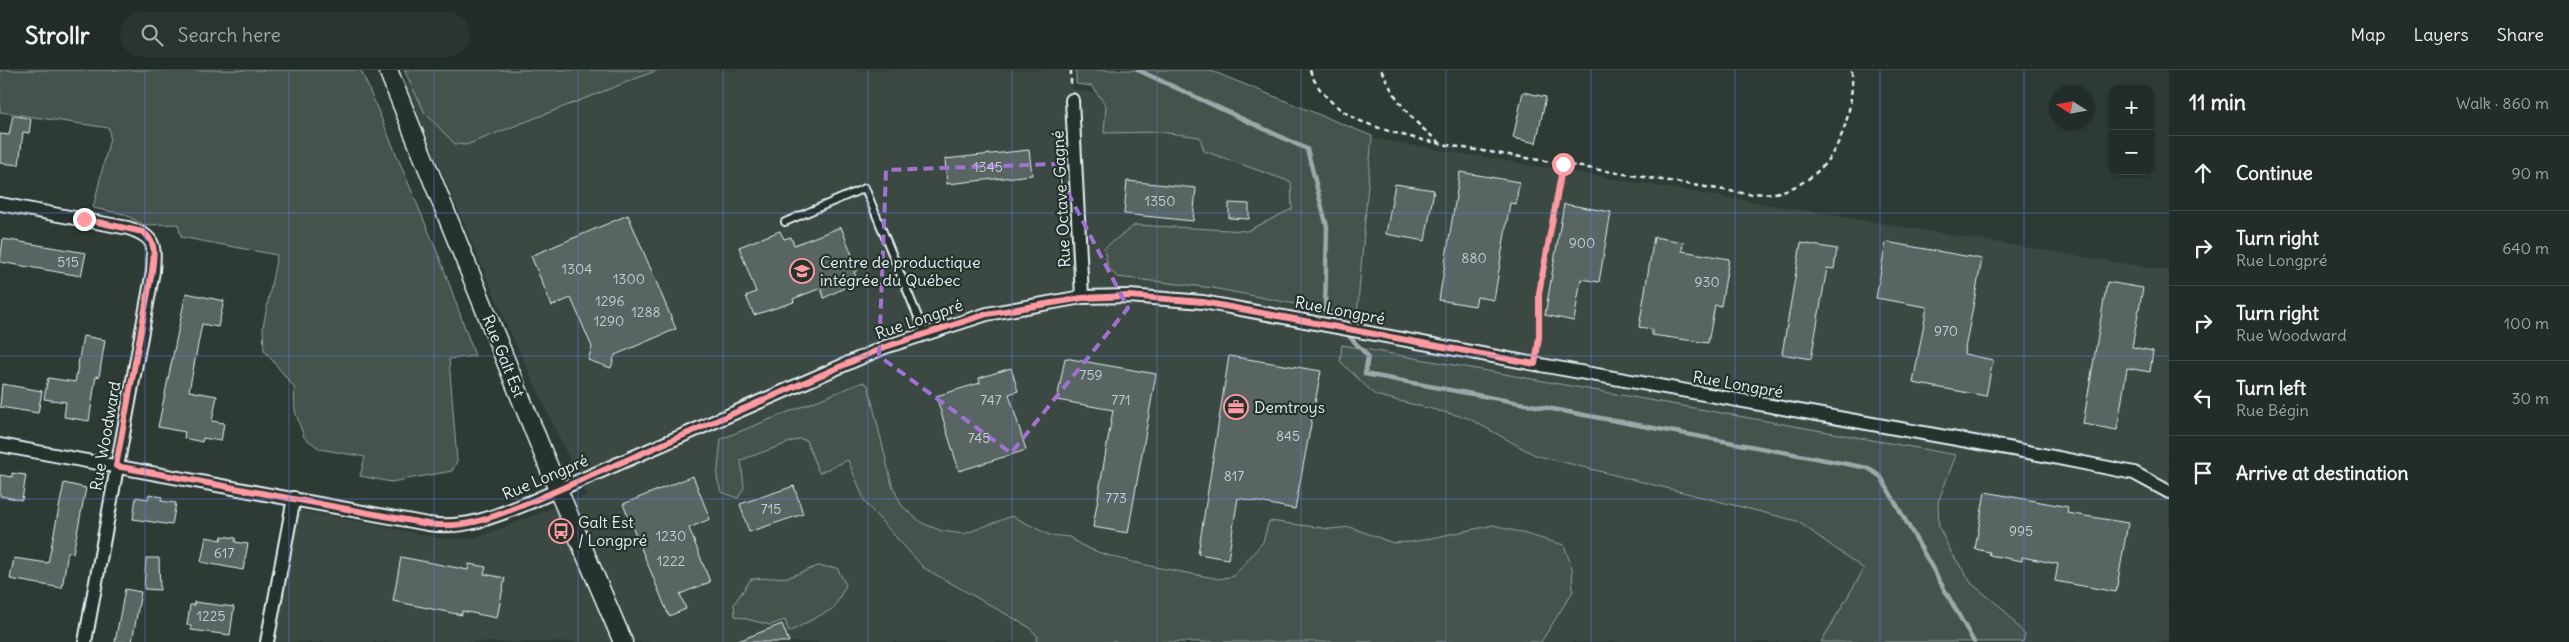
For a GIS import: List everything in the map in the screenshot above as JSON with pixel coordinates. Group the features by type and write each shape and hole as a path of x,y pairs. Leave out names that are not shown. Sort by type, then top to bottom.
{"street":[{"name":"Rue Galt Est","path":"388,70 558,490 623,642"},
{"name":"Rue Octave-Gagné","path":"1072,100 1082,298"},
{"name":"Rue Woodward","path":"0,204 128,228 150,237 154,245 152,271 85,642"},
{"name":"Rue Longpré","path":"0,446 294,498 428,524 457,526 489,519 885,347 987,314 1082,298 1129,296 1203,302 1535,364 2099,465 2134,473 2169,492"},
{"path":"267,642 294,498"}],"lane":[{"path":"785,222 866,188 925,334"}],"path":[{"path":"1310,70 1312,78 1327,98 1361,121 1441,144 1748,194 1774,193 1798,186 1815,175 1832,155 1846,126 1853,94 1852,70"},
{"path":"1381,70 1397,102 1417,124 1441,144"},
{"path":"1535,364 1539,337 1539,293 1563,164"}],"highlighted area":[{"path":"1053,164 1128,308 1011,453 879,356 886,170"}],"shaded area":[{"path":"0,70 361,70 441,261 475,356 449,359 457,461 452,471 391,482 360,476 365,457 320,449 304,437 295,411 294,387 264,350 263,327 277,255 181,237 178,224 144,225 124,214 93,208 110,138 109,128 0,112"},
{"path":"404,70 658,70 466,145 455,144 425,113"},
{"path":"586,70 1071,70 1072,89 2169,271 2169,642 271,642 294,509 445,539 464,539 478,537 586,495 507,325 404,82"},
{"path":"1076,70 1209,70 1372,136 1357,316 1213,288 1117,277 1108,267 1104,248 1135,225 1247,231 1292,209 1291,182 1204,151 1200,137 1160,132 1104,133 1106,106 1092,86 1076,84"},
{"path":"1342,345 1956,455 1938,502 1939,527 1951,552 1972,584 2002,608 2025,635 2023,642 1821,642 1864,569 1797,521 1535,455 1468,418 1375,395 1340,361"},
{"path":"863,382 868,385 892,485 902,506 922,523 942,531 964,534 1012,516 1049,535 1070,537 1081,545 1097,552 1140,564 1219,579 1234,576 1263,542 1269,521 1331,529 1350,527 1393,543 1412,542 1494,525 1564,545 1572,568 1573,591 1541,642 1036,642 1038,637 1029,627 924,568 866,504 848,460 819,473 806,440 799,439 741,460 744,488 738,498 721,492 717,478 721,439"},
{"path":"818,566 837,568 846,585 834,608 789,632 785,620 770,625 735,616 734,604 751,579 789,577"}],"building":[{"path":"1523,92 1546,97 1536,143 1513,138"},
{"path":"13,115 31,119 29,133 23,132 19,165 0,163 0,134 9,135"},
{"path":"1029,150 1032,175 947,184 945,159"},
{"path":"1460,172 1519,182 1516,204 1510,203 1494,300 1477,297 1475,306 1439,300"},
{"path":"1127,181 1196,188 1193,221 1124,214"},
{"path":"1395,184 1434,190 1425,241 1386,234"},
{"path":"1229,203 1249,204 1249,219 1229,218"},
{"path":"1564,204 1611,212 1599,282 1581,279 1574,321 1545,315"},
{"path":"628,215 676,329 615,355 611,368 588,360 592,347 571,298 552,306 531,256"},
{"name":"Centre de productique intégrée du Québec","path":"841,227 858,270 854,272 858,281 824,298 821,288 793,299 794,302 754,315 746,296 756,292 739,247 780,231 784,239 791,237 794,245"},
{"path":"1654,237 1683,242 1682,251 1729,259 1721,306 1715,305 1708,343 1652,335 1652,329 1639,327"},
{"path":"3,239 86,253 81,276 0,262"},
{"path":"1886,242 1982,259 1964,354 1993,360 1986,396 1913,383 1927,307 1876,298"},
{"path":"1801,243 1837,249 1834,269 1827,268 1811,359 1782,354"},
{"path":"2107,282 2143,288 2132,347 2153,351 2150,372 2127,368 2117,430 2083,424"},
{"path":"186,293 224,301 218,327 202,324 189,391 217,396 212,421 224,423 221,441 203,438 202,442 184,438 185,432 158,427"},
{"path":"83,336 105,340 99,377 96,376 89,421 64,417 66,402 44,399 48,378 75,382"},
{"path":"1229,356 1321,371 1295,509 1238,498 1228,559 1198,554"},
{"path":"1065,358 1156,374 1128,533 1093,527 1113,410 1057,400"},
{"path":"1011,368 1018,391 1009,394 1026,450 959,471 936,396 980,383 979,378"},
{"path":"2,384 42,391 38,413 0,407"},
{"path":"12,473 26,475 22,500 0,496 0,475 12,477"},
{"path":"693,476 710,519 689,528 710,582 680,594 686,609 669,616 623,504"},
{"path":"64,483 86,488 73,553 68,552 62,588 10,579 14,558 48,563"},
{"path":"794,486 803,514 749,532 740,504"},
{"path":"1985,492 2068,507 2067,513 2128,523 2116,592 2055,581 2058,564 2022,557 2022,561 1989,555 1990,552 1975,549"},
{"path":"149,494 162,497 161,501 176,503 172,525 133,519 136,497 148,499"},
{"path":"222,536 236,538 235,542 248,544 243,570 201,562 206,537 221,540"},
{"path":"401,557 468,570 469,564 486,567 484,574 505,578 497,618 462,611 462,615 393,601"},
{"path":"146,558 159,558 160,590 144,589"},
{"path":"125,589 141,592 132,642 115,642"},
{"path":"194,602 234,607 230,635 191,630 191,626 187,625 190,605 194,605"},
{"path":"782,624 789,642 738,642 738,641"}],"waterway":[{"path":"1138,70 1307,149 1327,227 1325,310 1337,323"},
{"path":"1346,333 1368,356 1365,374 1868,468 1881,477 1974,642"}],"place":[{"name":"Centre de productique intégrée du Québec","path":"802,271"},
{"name":"Demtroys","path":"1236,407"},
{"name":"Galt Est / Longpré","path":"561,531"}],"route":[{"path":"84,219 143,232 150,237 154,245 152,271 116,466 428,524 457,526 489,519 533,501 885,347 987,314 1082,298 1129,296 1203,302 1535,364 1540,325 1539,293 1563,164"}]}
